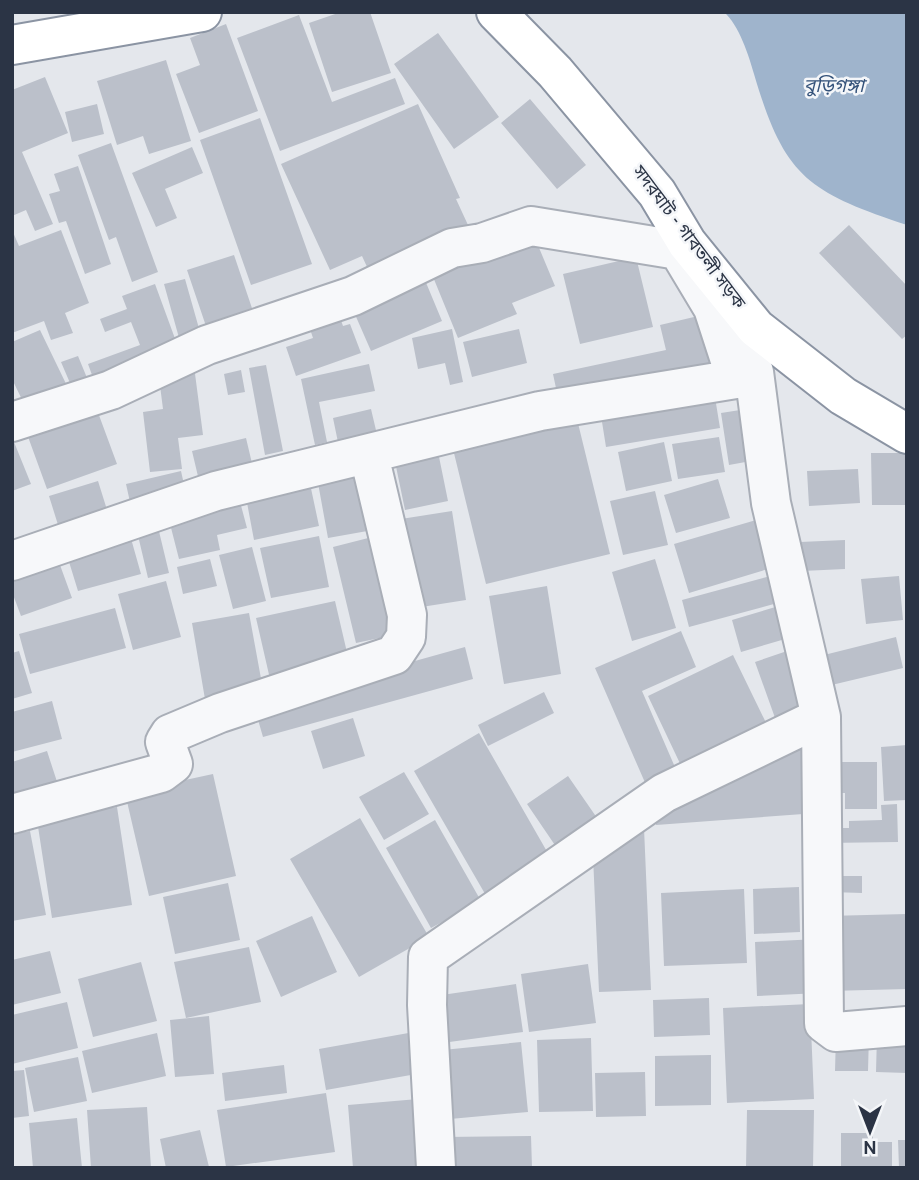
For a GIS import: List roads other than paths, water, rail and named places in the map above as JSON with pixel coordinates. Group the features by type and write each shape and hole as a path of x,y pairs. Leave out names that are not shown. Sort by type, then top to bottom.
{"highway":[{"path":"12,45 202,12"},
{"name":"সদরঘাট - গাবতলী সড়ক","path":"496,12 555,72 648,183 683,246 756,328 843,396 907,434"}],"street":[{"path":"12,422 111,390 207,345 353,296 452,248 482,243 531,226 683,246"},
{"path":"12,561 216,491 540,411 736,379 713,308 683,246"},
{"path":"683,246 754,372 771,503 821,717 824,1023 836,1032 907,1026"},
{"path":"12,814 161,773 173,764 165,742 170,734 220,713 394,654 406,638 407,615 369,454"},
{"path":"436,1168 428,957 664,793 821,717"}],"water":[{"name":"বুড়িগঙ্গা","path":"724,12 907,12 907,225 845,202 823,190 789,158 776,136 743,41"}]}
